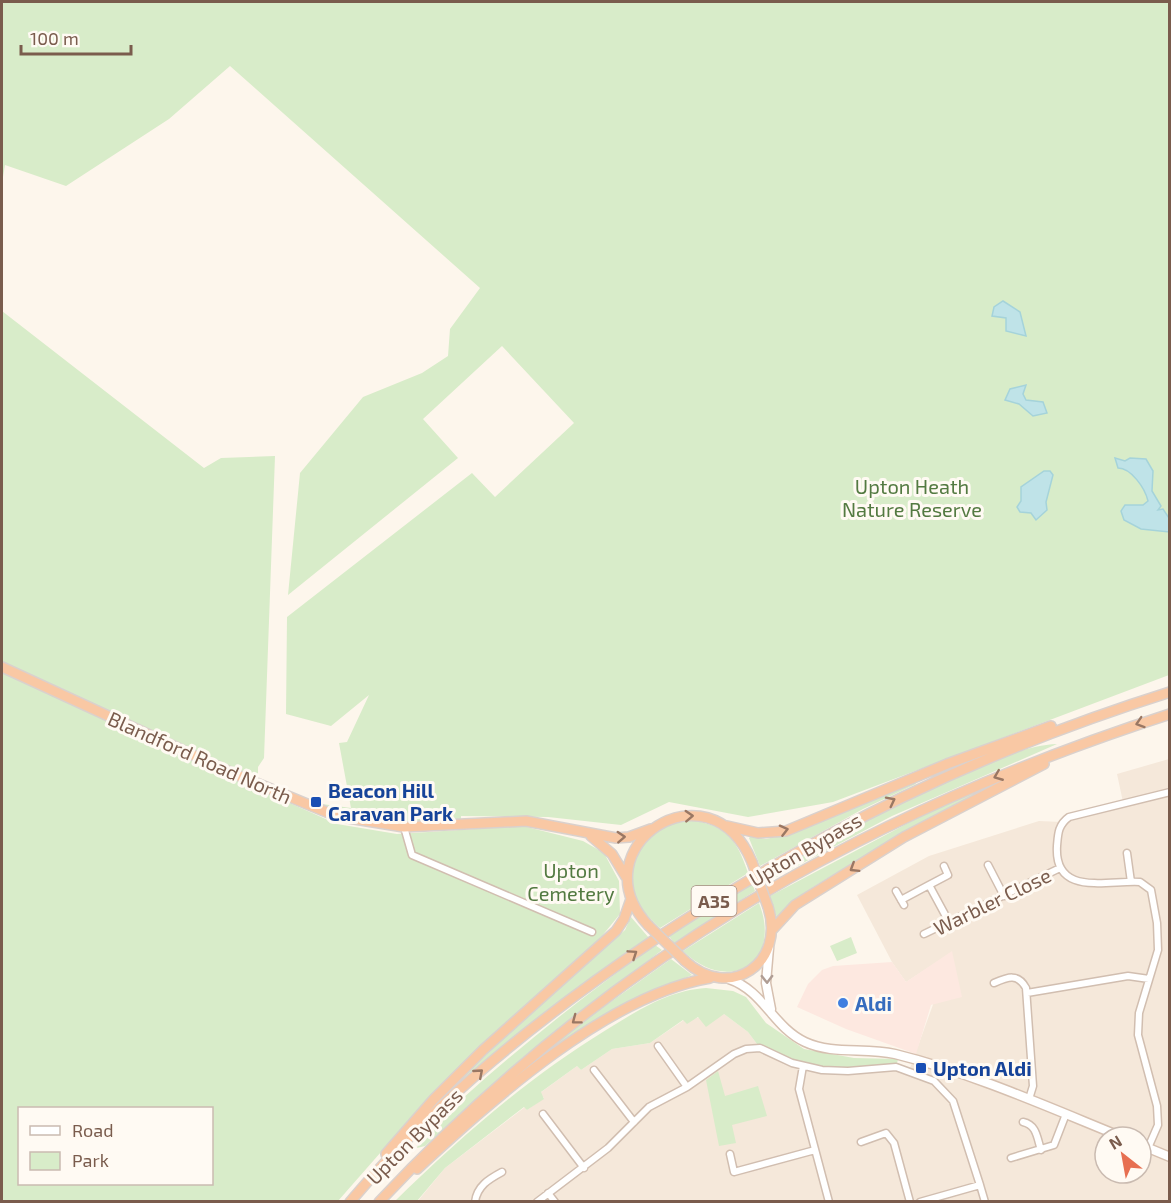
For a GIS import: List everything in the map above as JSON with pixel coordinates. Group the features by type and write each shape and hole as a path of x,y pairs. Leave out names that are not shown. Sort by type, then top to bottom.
{"highway":[{"name":"Blandford Road North","path":"2,667 300,802 356,821 404,827 526,821 590,835 623,838 651,829"},
{"name":"Upton Bypass","path":"350,1202 420,1127 502,1052 589,985 698,911 825,836 904,795 994,755 1170,692"},
{"name":"A35","path":"727,826 758,833 786,831 1011,740 1068,720 1124,707"},
{"name":"Upton Bypass","path":"380,1202 451,1126 513,1070 618,988 717,919 898,821 994,778 1111,732 1170,714"},
{"name":"A35","path":"773,929 795,905 904,837 1036,768 1111,732"},
{"path":"689,815 706,816 727,826 742,840 768,906 773,929 770,948 753,969 729,979 710,978 685,961 648,925 631,899 626,877 634,849 651,829 672,818 689,815"},
{"name":"Blandford Road North","path":"590,835 612,854 626,877"},
{"name":"A35","path":"362,1187 405,1131 457,1076 616,931 624,919 631,899"},
{"name":"A35","path":"380,1202 475,1116 551,1057 598,1025 682,983 710,978"}],"main road":[{"path":"770,948 766,983 771,1011"},
{"path":"729,979 748,988 789,1033 810,1044 892,1053 1029,1099 1093,1125"},
{"path":"1153,1150 1170,1157"}],"street":[{"path":"1153,1133 1158,1125 1156,1106 1138,1035 1139,1013 1156,957 1158,938 1152,895 1145,884 1079,883 1069,879 1059,868 1058,833 1062,822 1069,817 1170,792"},
{"path":"404,827 412,855 591,932"},
{"path":"1127,853 1131,882"},
{"path":"988,865 1004,896"},
{"path":"896,891 902,903 928,885 948,875 944,866"},
{"name":"Warbler Close","path":"924,934 1059,868"},
{"path":"928,885 949,922"},
{"path":"1027,993 1128,975 1149,979"},
{"path":"994,983 1008,977 1015,977 1023,981 1027,993 1033,1086 1029,1099"},
{"path":"658,1046 687,1087"},
{"path":"537,1202 584,1168 658,1101 687,1087 734,1054 746,1049 760,1048 803,1066 848,1071 896,1067 938,1083 956,1107 985,1202"},
{"path":"803,1066 798,1082 799,1089 829,1202"},
{"path":"594,1070 634,1122"},
{"path":"543,1114 584,1168"},
{"path":"1011,1158 1054,1145 1066,1114"},
{"path":"1023,1122 1031,1123 1035,1128 1041,1150"},
{"path":"861,1142 886,1133 894,1143 910,1202"},
{"path":"730,1154 734,1172 815,1150"},
{"path":"475,1202 486,1181 502,1172"},
{"path":"920,1202 980,1185"},
{"path":"548,1193 555,1202"}],"shaded area":[{"path":"1169,759 1169,1201 417,1202 445,1168 525,1107 527,1110 544,1098 540,1093 577,1066 581,1070 612,1049 650,1043 684,1020 724,1014 748,1032 760,1048 909,1071 952,952 906,982 892,962 857,895 929,856 1039,821 1062,822 1123,802 1117,774"},
{"path":"952,951 962,997 931,1005 916,1054 846,1029 797,1007 808,984 822,970 833,966 892,962 906,982"}],"green space":[{"name":"Upton Heath Nature Reserve","path":"2,2 1169,2 1169,675 833,802 748,817 669,802 621,825 548,817 461,816 461,822 408,823 355,817 322,804 351,808 339,743 347,742 369,695 331,726 286,714 287,617 472,473 495,497 574,423 502,346 423,419 458,458 288,595 300,473 363,397 422,373 448,356 450,329 480,288 230,66 169,119 66,186 5,165 2,183"},
{"name":"Upton Cemetery","path":"2,311 204,468 221,458 275,456 264,758 258,767 258,789 337,824 397,834 523,826 583,841 604,853 619,881 620,914 597,942 438,1087 338,1201 2,1201"},
{"path":"1057,744 892,816 765,883 763,876 870,818 924,792 1017,752"},
{"path":"915,782 916,784 863,809 760,866 749,838 751,836 766,839 785,835"},
{"path":"990,784 991,787 812,888 790,904 777,918 770,896 912,821"},
{"path":"689,820 712,826 728,836 739,851 748,873 660,928 641,908 637,900 632,872 642,847 652,837 675,823"},
{"path":"752,883 755,891 674,943 669,936"},
{"path":"759,903 764,924 764,942 757,957 747,966 733,971 717,971 700,964 683,951"},
{"path":"631,917 649,938 564,999 449,1094 447,1092 537,1007 625,930"},
{"path":"851,937 857,953 837,961 830,946"},
{"path":"655,945 662,950 522,1058 425,1146 417,1148 420,1138 505,1061 564,1013"},
{"path":"671,959 692,975 648,994 529,1070 525,1068 588,1018"},
{"path":"706,988 733,991 746,997 766,1023 804,1049 854,1058 898,1059 896,1067 848,1071 803,1066 760,1048 748,1032 724,1014 706,1027 698,1017 687,1024 683,1020 650,1043 612,1049 581,1070 577,1066 541,1092 544,1099 527,1110 524,1107 445,1168 417,1201 394,1202 495,1110 549,1068 654,1003 679,993"},
{"path":"718,1071 725,1096 758,1086 767,1116 732,1125 736,1143 719,1146 706,1080"}],"water":[{"path":"1003,301 1020,312 1026,336 1006,331 1006,318 992,316 994,307"},
{"path":"1026,385 1023,394 1026,400 1043,402 1047,413 1033,416 1019,404 1005,400 1010,389"},
{"path":"1115,458 1125,461 1130,458 1146,459 1153,471 1152,491 1161,506 1158,510 1163,509 1169,518 1169,532 1141,529 1124,520 1121,511 1125,505 1143,505 1148,501 1137,480 1128,471 1118,468"},
{"path":"1044,471 1050,471 1053,475 1046,502 1047,510 1036,520 1031,513 1020,512 1017,507 1021,501 1021,487"}],"place":[{"name":"Beacon Hill Caravan Park","path":"316,802"},
{"name":"Aldi","path":"843,1003"},
{"name":"Upton Aldi","path":"921,1068"}]}
